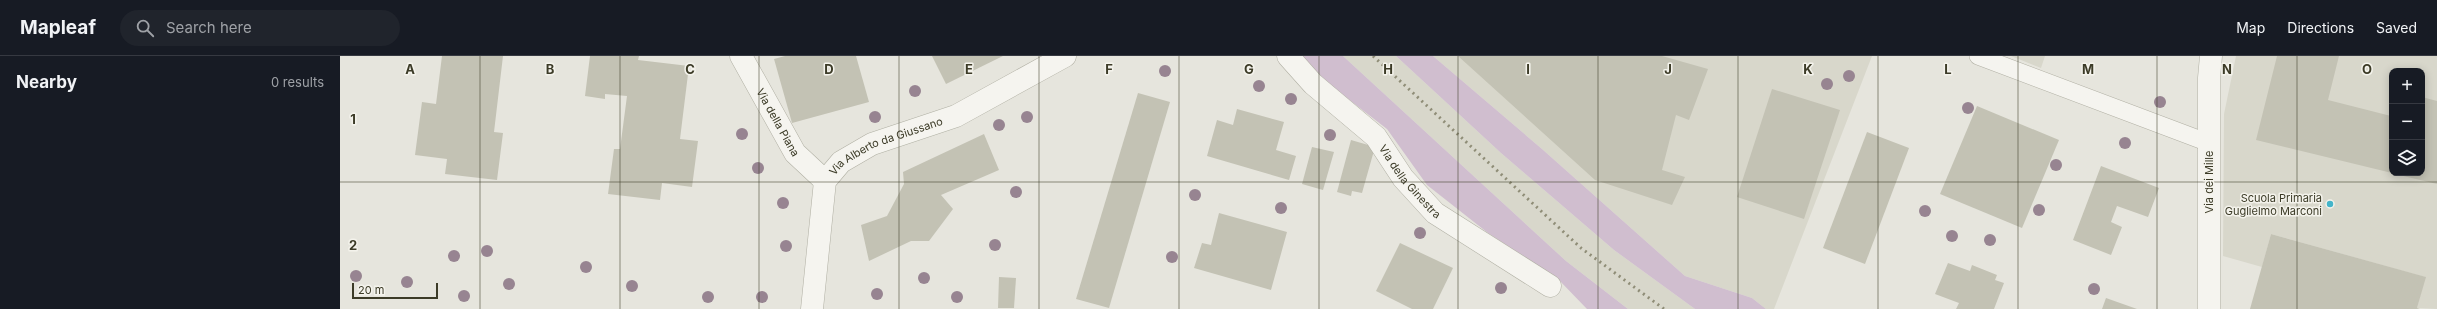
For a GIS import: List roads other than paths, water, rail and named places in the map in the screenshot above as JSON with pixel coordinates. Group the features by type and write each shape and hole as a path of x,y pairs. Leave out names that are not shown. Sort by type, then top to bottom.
{"street":[{"name":"Via della Piana","path":"741,56 795,153 825,181"},
{"name":"Via Alberto da Giussano","path":"812,309 825,181 841,162 872,144 956,116 1065,56"},
{"name":"Via della Ginestra","path":"1288,56 1313,84 1376,137 1403,178 1435,213 1550,286"},
{"name":"Via dei Mille","path":"2209,309 2209,143 2211,56"}],"lane":[{"path":"1978,56 2209,143"}],"railway":[{"path":"1373,56 1581,248 1664,309"}],"place":[{"name":"Scuola Primaria Guglielmo Marconi","path":"2330,204"}]}
